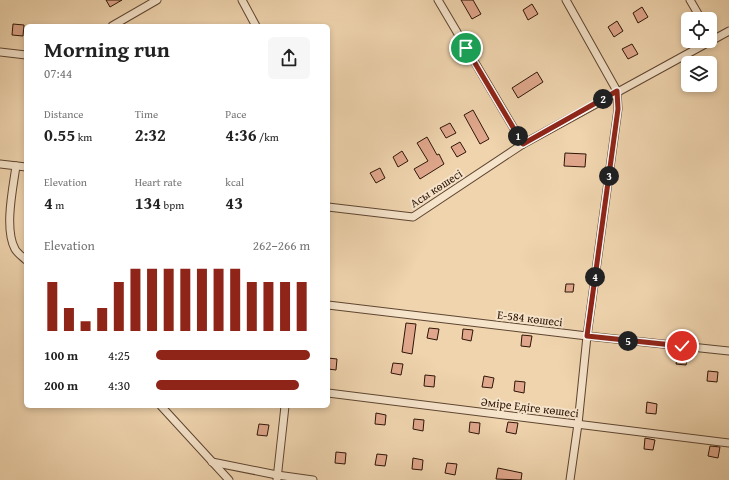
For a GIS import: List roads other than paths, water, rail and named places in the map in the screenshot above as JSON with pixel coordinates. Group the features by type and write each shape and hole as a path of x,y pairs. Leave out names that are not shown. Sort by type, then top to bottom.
{"street":[{"path":"115,24 157,0"},
{"path":"242,0 255,24"},
{"path":"438,0 523,144"},
{"path":"566,0 617,91 618,109 587,336 578,424 570,480"},
{"path":"690,0 697,12"},
{"name":"Асы көшесі","path":"717,36 729,31"},
{"name":"Асы көшесі","path":"330,207 413,217 523,144 693,48"},
{"path":"0,52 24,55"},
{"path":"0,164 24,167"},
{"path":"16,166 10,218 11,234 15,249 24,258"},
{"name":"Е-584 көшесі","path":"330,305 587,336 729,351"},
{"name":"Әміре Едіге көшесі","path":"330,393 729,443"},
{"path":"163,408 229,480"},
{"path":"277,478 285,408"},
{"path":"212,462 277,478 313,480"}]}
